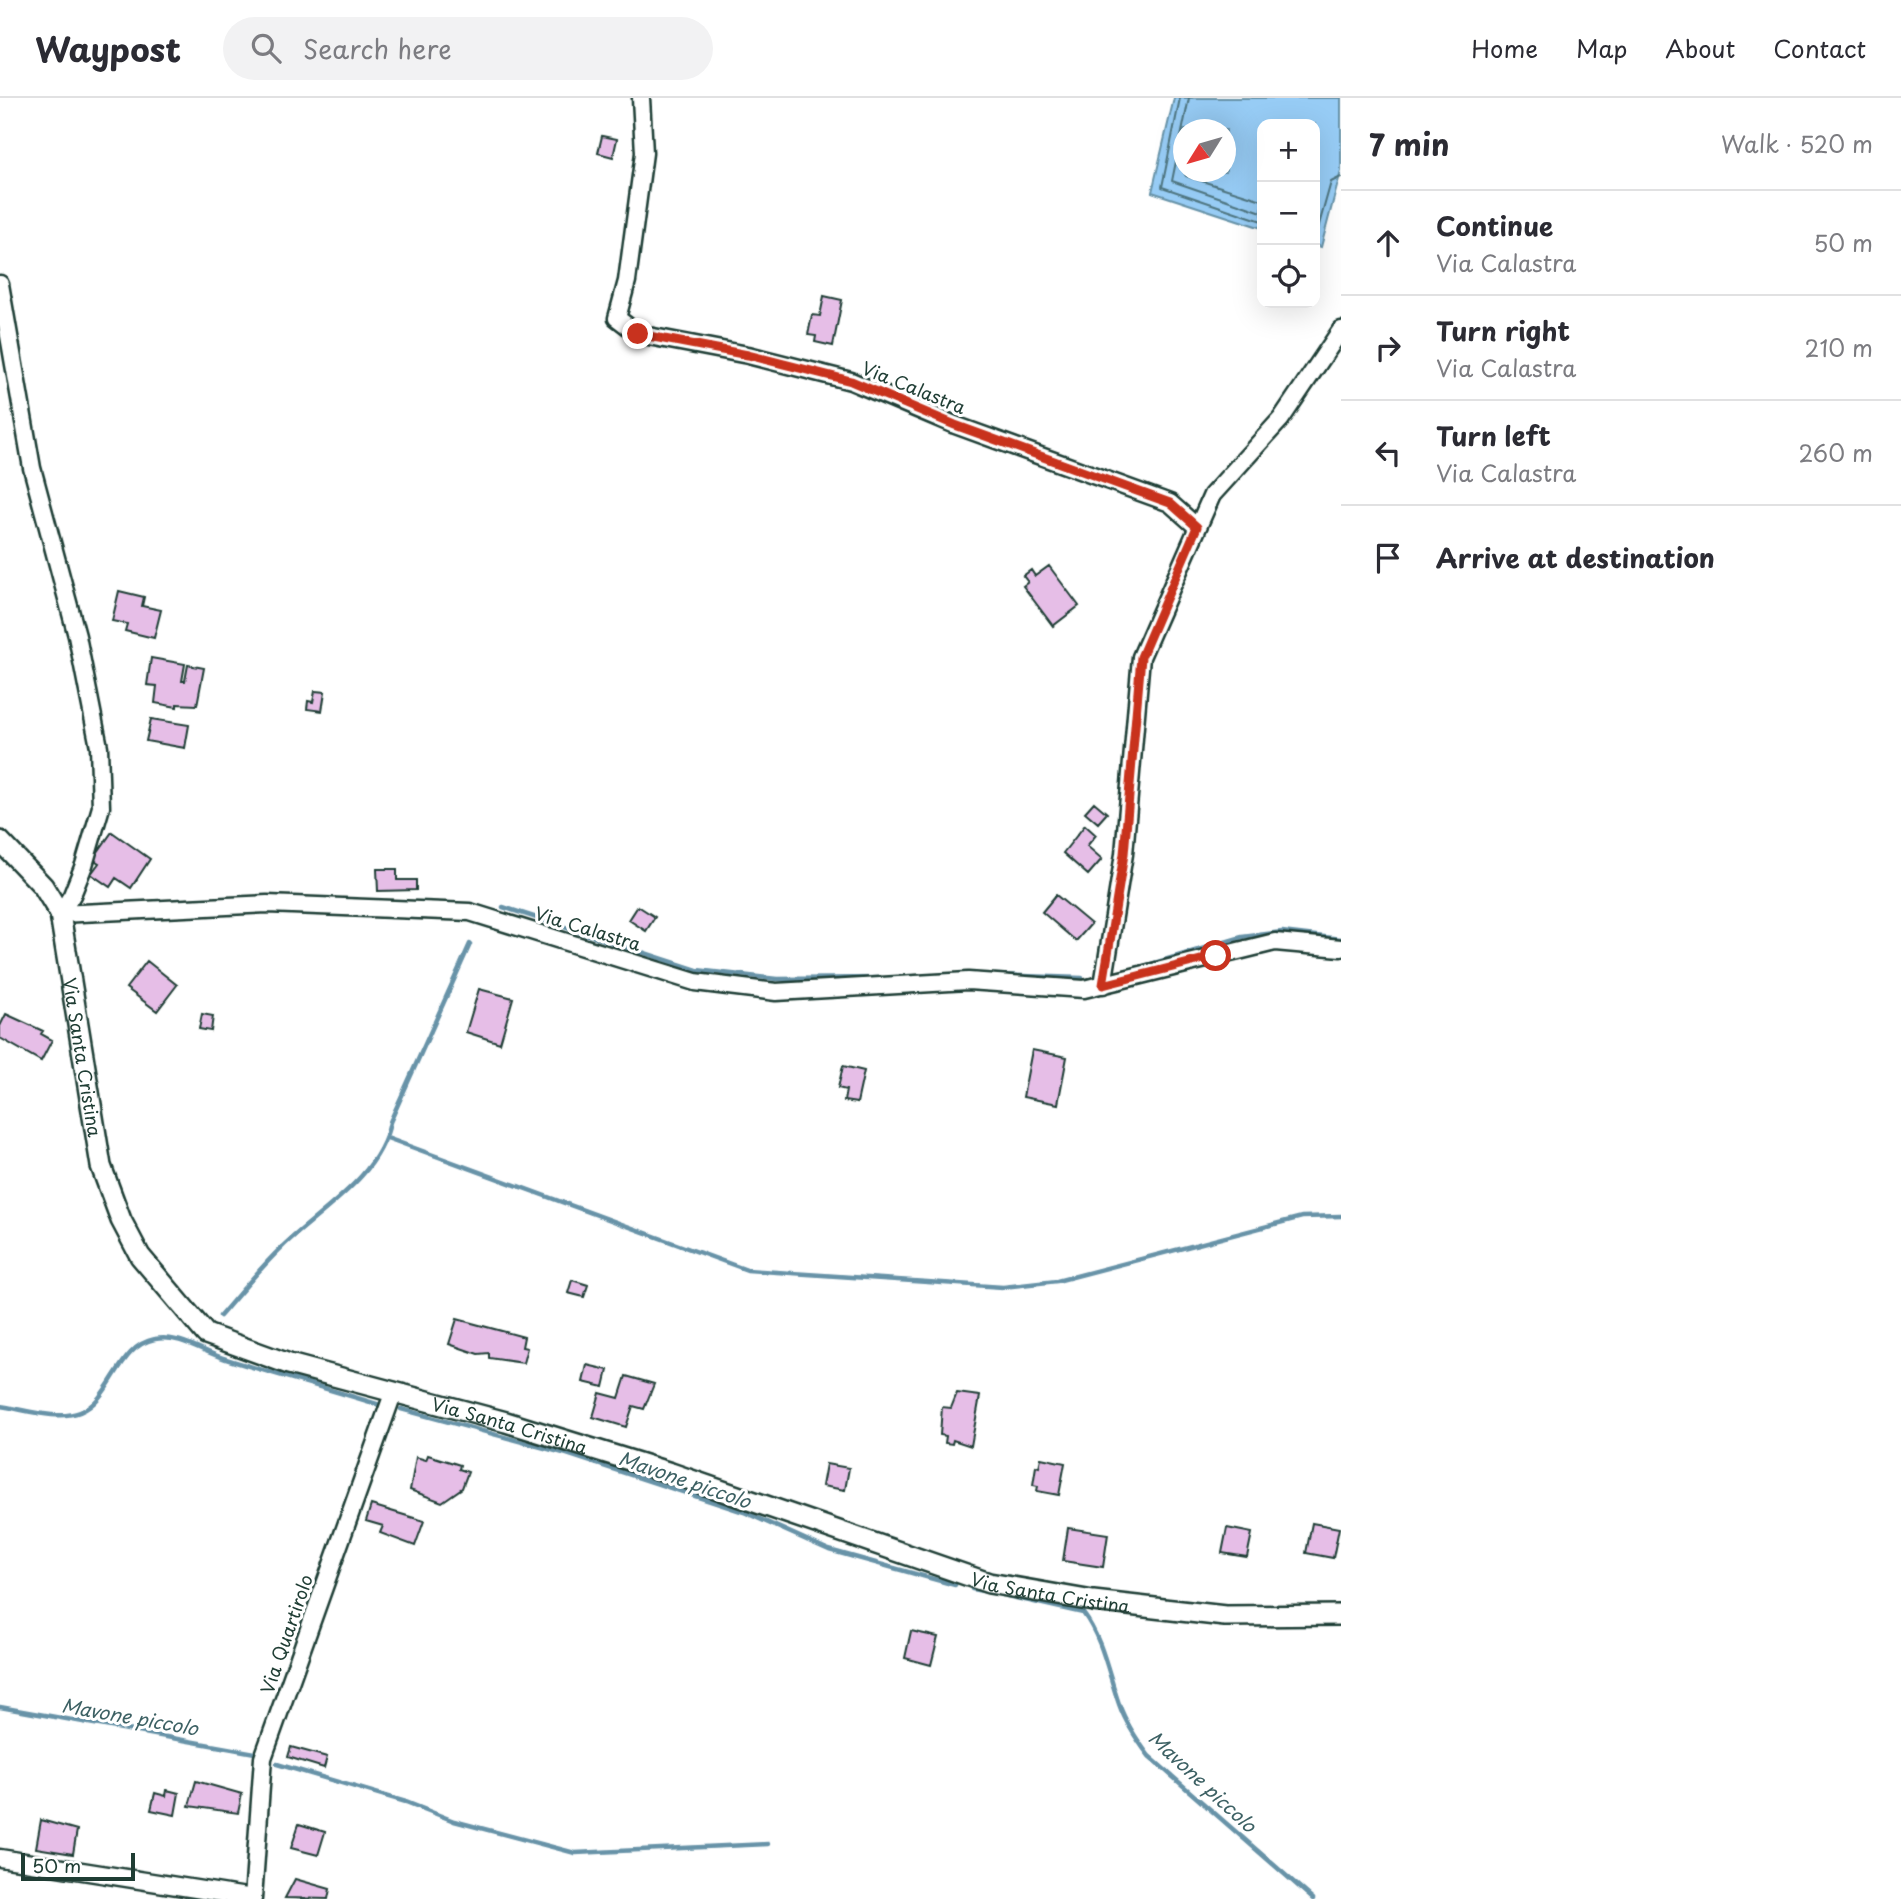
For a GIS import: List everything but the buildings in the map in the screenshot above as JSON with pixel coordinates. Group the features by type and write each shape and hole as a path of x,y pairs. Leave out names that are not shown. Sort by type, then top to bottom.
{"street":[{"name":"Via Calastra","path":"641,98 644,153 626,281 618,318 638,334 748,355 851,381 955,425 1170,503 1197,527"},
{"path":"0,284 32,468 77,636 99,747 101,807 84,865 72,895 60,914"},
{"path":"1103,985 1124,854 1141,657 1212,495 1281,419 1341,330"},
{"name":"Via Santa Cristina","path":"0,841 43,886 60,914 101,1166 121,1220 140,1256 206,1334 278,1360 394,1391 671,1473 989,1583 1093,1601 1224,1616 1341,1615"},
{"name":"Via Calastra","path":"60,914 267,904 470,912 695,982 776,992 968,981 1084,989 1275,942 1341,948"},
{"name":"Via Quartirolo","path":"0,1858 253,1899 263,1758 394,1391"}],"water":[{"path":"1174,98 1341,98 1341,171 1321,247 1320,119 1257,119 1257,226 1152,192"}],"waterway":[{"path":"503,907 697,970 777,979 882,978"},
{"path":"1134,969 1242,937 1282,932 1341,939"},
{"path":"220,1316 274,1255 346,1192 374,1160 470,944"},
{"path":"995,975 1082,978"},
{"path":"387,1138 747,1270 1003,1287 1057,1281 1302,1217 1341,1216"},
{"name":"Mavone piccolo","path":"0,1406 51,1415 80,1412 100,1396 132,1352 142,1344 164,1338 182,1341 226,1359 380,1405"},
{"name":"Mavone piccolo","path":"401,1409 567,1454 744,1512 829,1550 955,1585"},
{"name":"Mavone piccolo","path":"972,1589 988,1592"},
{"name":"Mavone piccolo","path":"1007,1596 1083,1613 1100,1645 1125,1718 1149,1756 1313,1899"},
{"name":"Mavone piccolo","path":"0,1707 255,1753"},
{"name":"Mavone piccolo","path":"277,1764 406,1802 454,1821 575,1853 768,1844"}],"route":[{"path":"638,334 748,355 851,381 955,425 1170,503 1197,527 1141,657 1124,854 1103,985 1216,956"}]}
